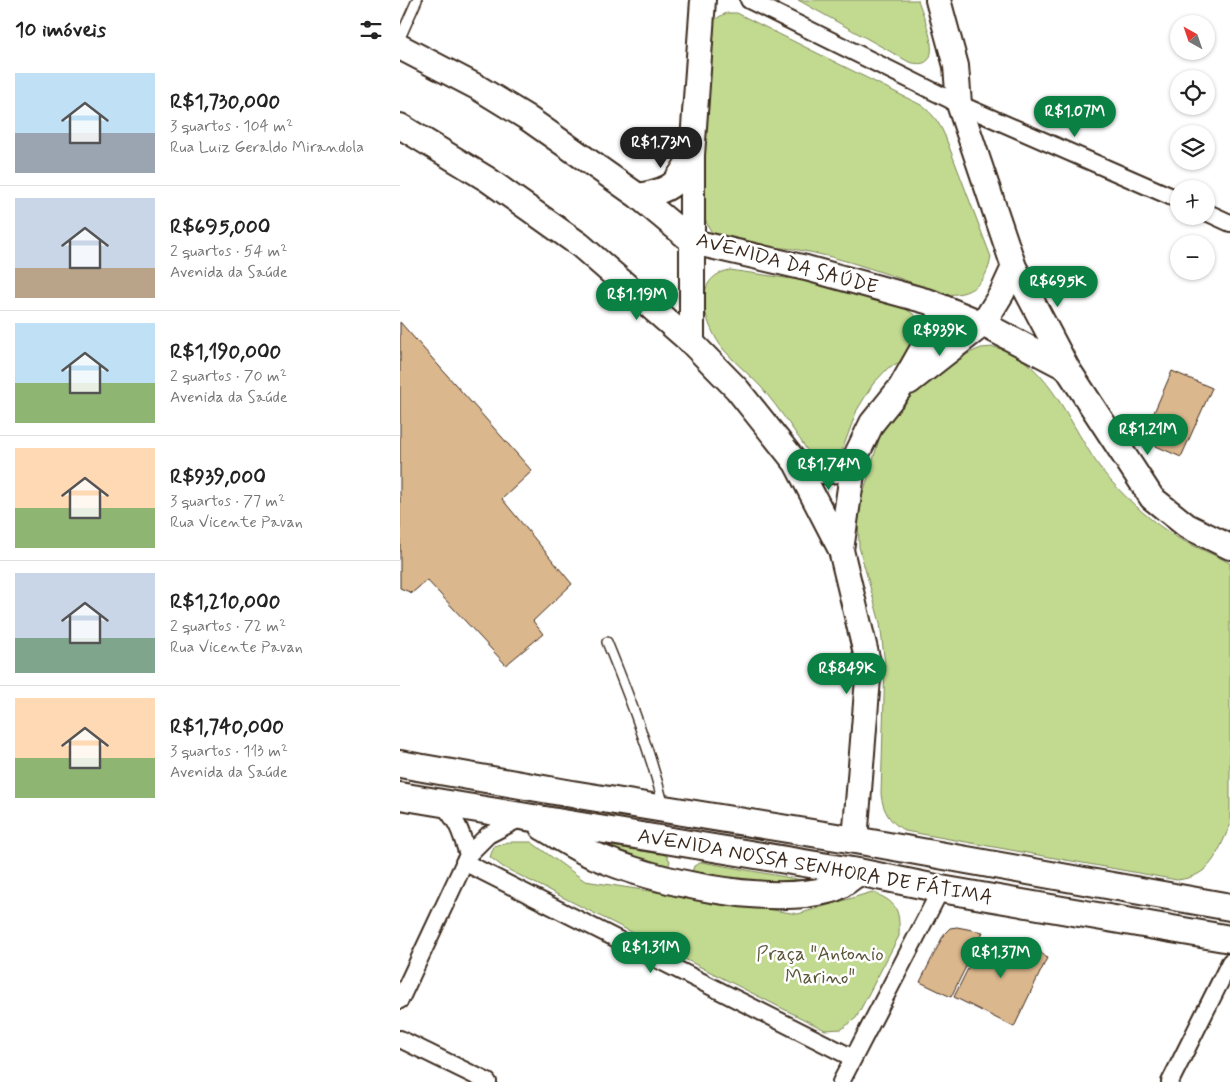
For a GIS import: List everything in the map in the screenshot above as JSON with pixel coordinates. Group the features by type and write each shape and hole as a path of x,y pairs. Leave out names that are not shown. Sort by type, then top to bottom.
{"main road":[{"path":"692,343 692,155 703,0"},
{"path":"938,0 956,66 959,104 1014,266 1066,368 1152,498 1186,526 1230,547"},
{"name":"AVENIDA DA SAÚDE","path":"400,47 477,87 526,117 638,196 693,242 806,268 930,302 983,324 1066,368"},
{"path":"400,126 487,179 580,245 692,343 737,389 796,462 841,550 869,666 854,840 858,872 834,888"},
{"path":"638,196 658,193 668,189 678,180 692,155"},
{"path":"901,387 983,324 1002,293 1014,266"},
{"path":"841,550 854,460 872,423 901,387 945,308"},
{"path":"796,462 831,472 840,469 854,460"},
{"name":"AVENIDA NOSSA SENHORA DE FÁTIMA","path":"400,764 854,840 1230,907"},
{"path":"400,795 413,794 422,788 428,781 430,769"},
{"name":"AVENIDA NOSSA SENHORA DE FÁTIMA","path":"400,795 689,846 858,872 941,889 1230,939"},
{"path":"677,881 689,846 695,814"},
{"path":"525,818 590,854 632,871 677,881 757,894 794,896 888,878"}],"street":[{"path":"749,0 959,104 1170,196"},
{"path":"1215,216 1230,223"},
{"path":"442,803 455,817 461,828 466,859"},
{"path":"400,1000 466,859 488,835 525,818"},
{"path":"466,859 853,1058"},
{"path":"841,1082 941,889"},
{"path":"1170,1082 1230,962"},
{"path":"400,1039 488,1082"}],"lane":[{"path":"400,38 417,0"},
{"path":"607,642 629,695 651,757 665,809"}],"green space":[{"path":"798,0 918,0 931,42 931,52 928,60 921,63 909,62"},
{"path":"727,13 737,13 921,105 932,115 945,136 991,257 986,274 976,286 962,293 944,294 831,257 793,249 734,246 722,242 714,235 706,222 703,212 705,32 714,20"},
{"path":"730,270 813,282 900,305 916,316 920,324 921,334 908,358 888,368 873,384 857,410 840,456 831,462 811,456 769,396 717,341 711,329 704,305 705,293 709,283 717,275"},
{"path":"994,347 1015,355 1032,368 1047,384 1098,464 1134,505 1178,538 1230,563 1230,826 1211,862 1205,869 1189,878 1177,880 905,831 891,820 883,806 881,794 885,665 880,623 859,547 858,511 882,429 913,392 969,353 981,348"},
{"path":"577,841 662,854 667,856 670,861 668,868"},
{"name":"Praça \"Antonio Marino\"","path":"509,842 531,842 585,881 798,914 872,892 892,903 899,919 899,936 856,1018 842,1029 825,1030 503,867 490,857 494,846"},
{"path":"702,862 824,884 743,889 692,872 694,866"}],"building":[{"path":"400,322 532,471 502,499 572,584 533,621 543,634 506,665 427,580 412,593 400,588"},
{"path":"1172,371 1212,388 1181,457 1142,440"},
{"path":"957,927 983,932 951,997 920,982 944,934 950,928"},
{"path":"982,940 991,940 999,945 1006,941 1019,947 1025,944 1032,945 1047,958 1014,1027 954,997"}]}
